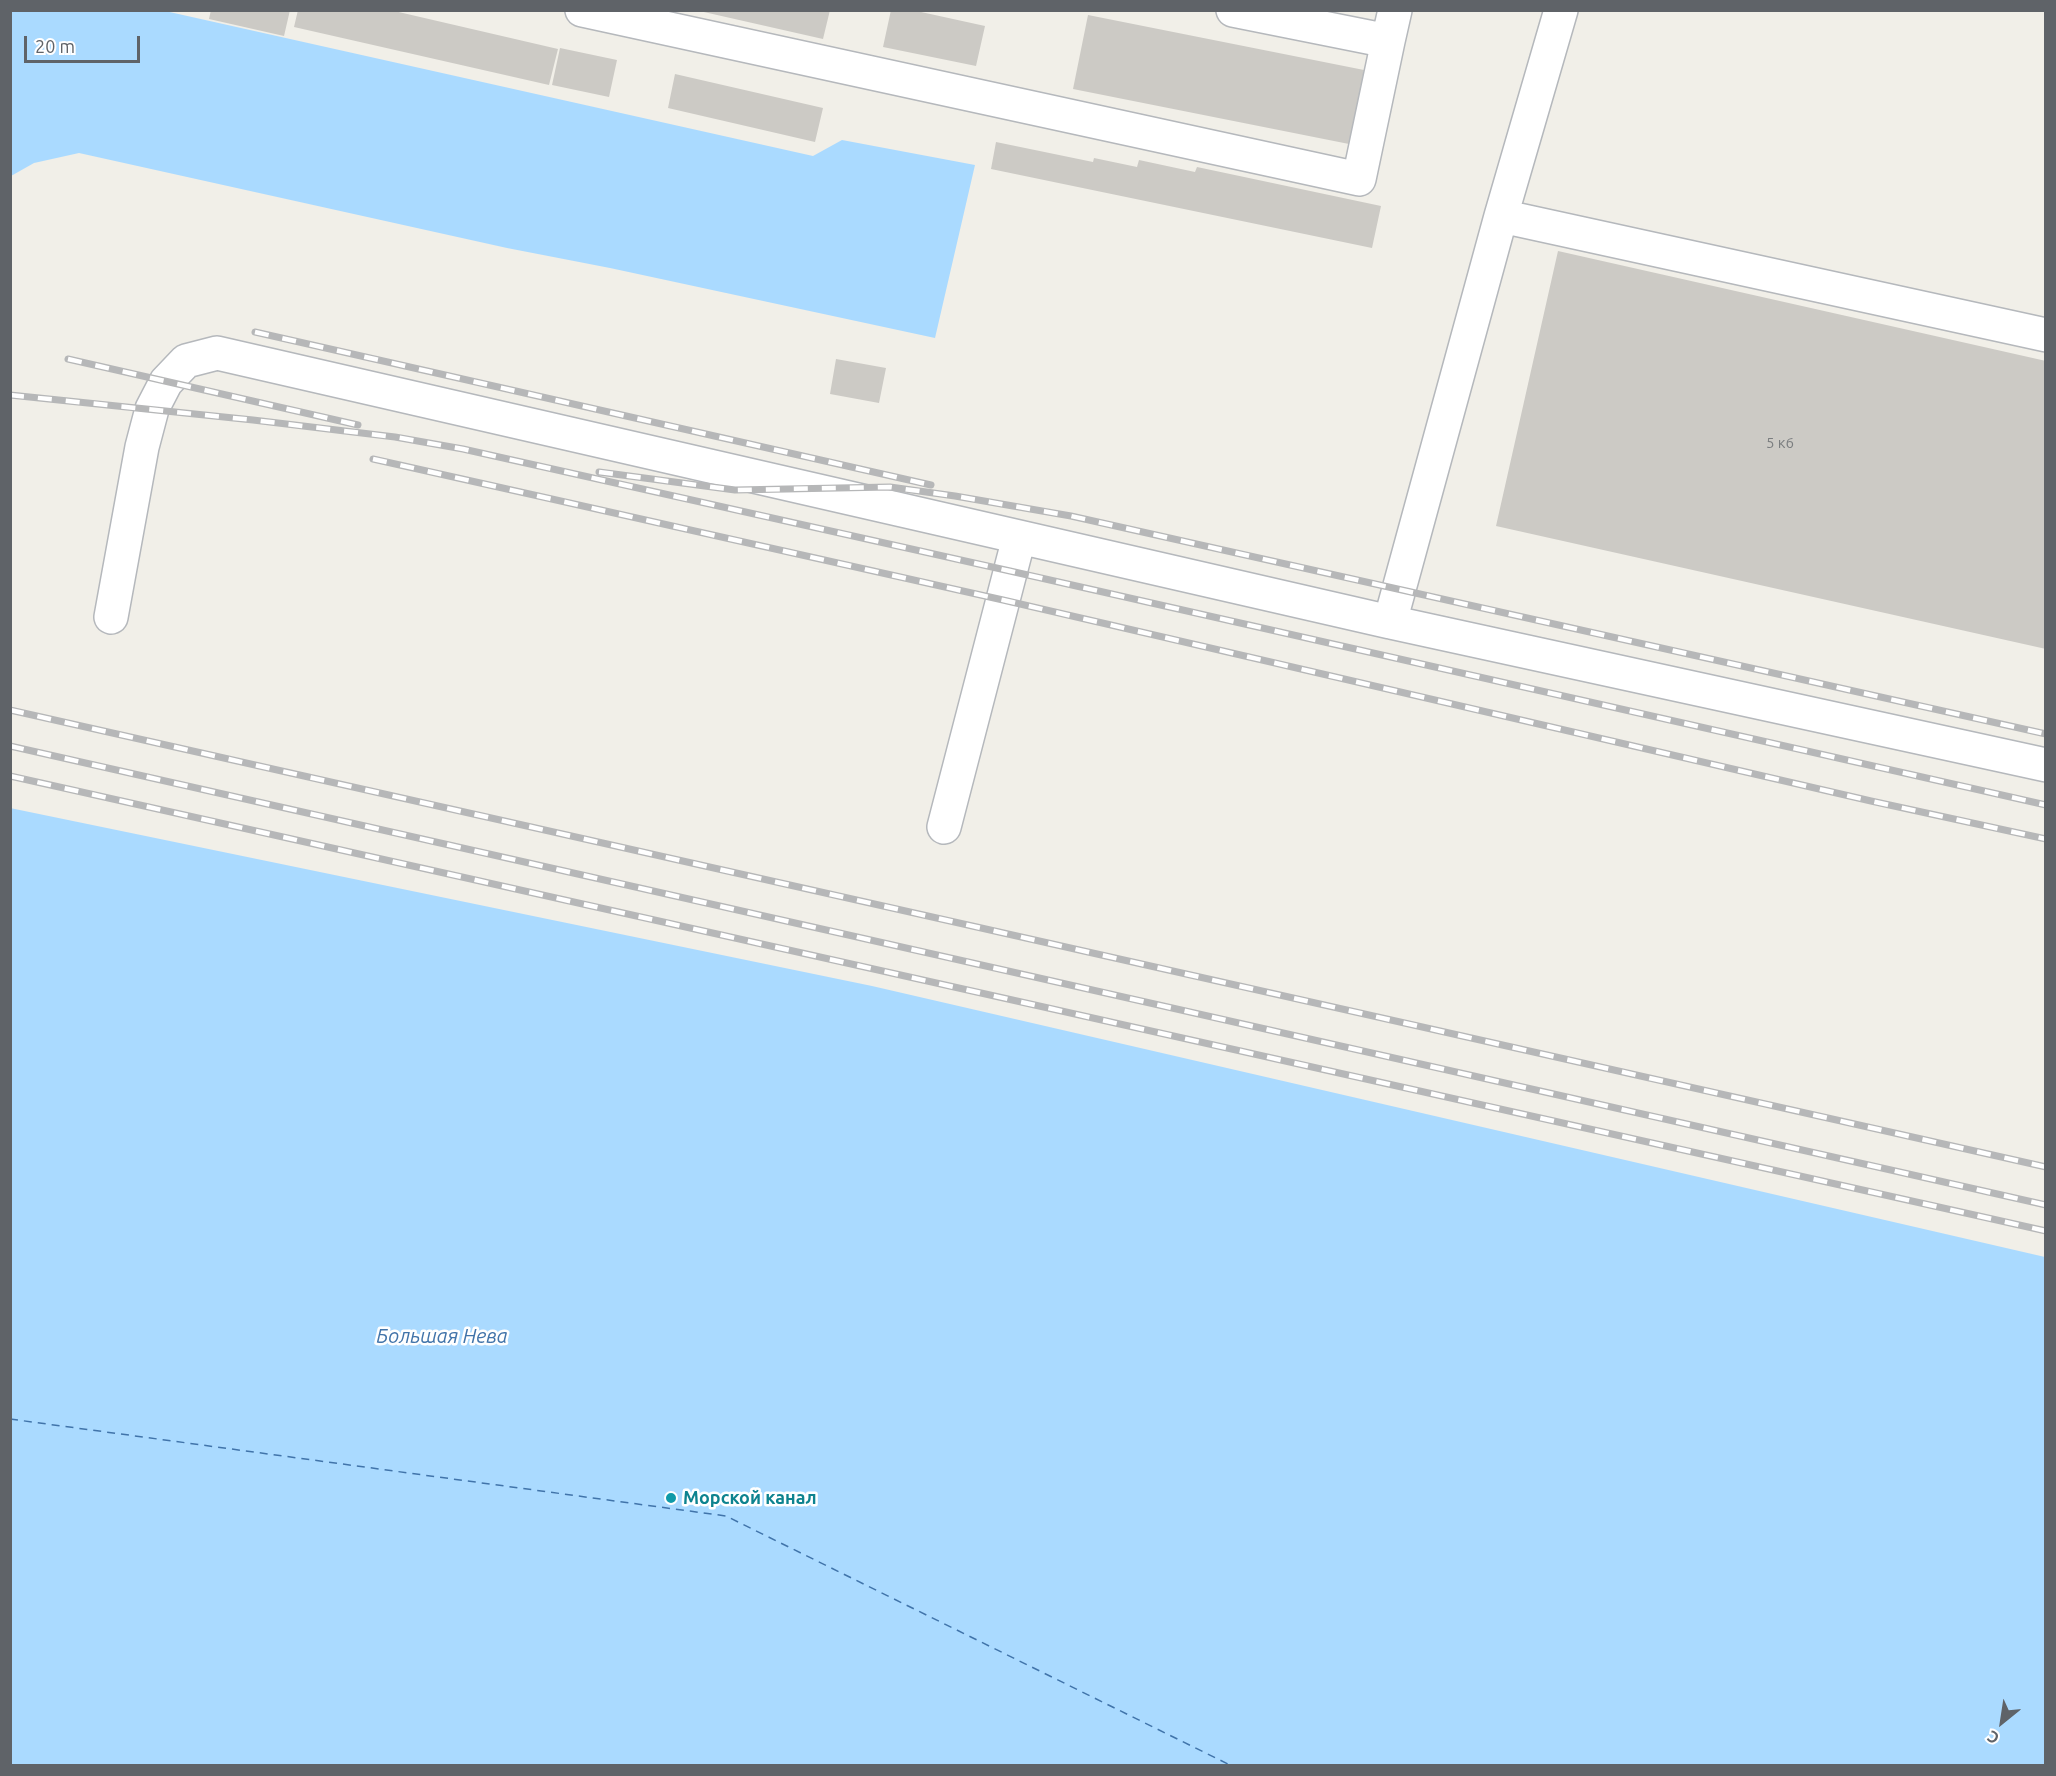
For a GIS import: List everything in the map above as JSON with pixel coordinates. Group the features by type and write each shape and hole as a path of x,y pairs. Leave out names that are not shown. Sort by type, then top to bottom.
{"lane":[{"path":"582,10 1359,178 1391,26 1233,10"},
{"path":"1390,622 1501,216 1561,10"},
{"path":"1501,216 2046,336"},
{"path":"111,617 142,447 152,409 166,381 186,361 217,353 1390,622 2046,765"},
{"path":"944,827 1019,538"}],"water":[{"path":"11,10 165,11 813,156 842,140 975,165 935,338 507,248 79,153 34,163 11,176"},
{"name":"Большая Нева","path":"10,808 872,986 2045,1257 2045,1765 11,1765"}],"building":[{"path":"211,10 290,10 284,36 209,19"},
{"path":"298,10 390,10 558,49 549,85 294,27"},
{"path":"695,10 830,10 823,39"},
{"path":"891,10 912,10 985,26 976,66 883,47"},
{"path":"1088,15 1364,70 1349,144 1073,89"},
{"path":"560,48 617,60 609,97 552,85"},
{"path":"675,74 823,108 815,142 668,108"},
{"path":"996,142 1093,162 1094,158 1137,167 1139,160 1195,172 1197,167 1381,206 1372,248 991,169"},
{"path":"1558,251 2046,361 2046,649 1496,526"},
{"path":"836,359 886,368 879,403 830,394"}],"ferry route":[{"path":"10,1419 726,1516 1232,1766"}],"railway":[{"path":"255,332 931,485"},
{"path":"68,359 358,425"},
{"path":"10,395 253,420 395,437 463,449 2046,805"},
{"path":"373,459 1003,600 1871,801 2046,839"},
{"path":"599,472 735,490 890,487 1071,516 2046,734"},
{"path":"10,710 2046,1167"},
{"path":"10,746 2046,1205"},
{"path":"10,776 2046,1231"}],"place":[{"name":"Морской канал","path":"671,1498"}]}
